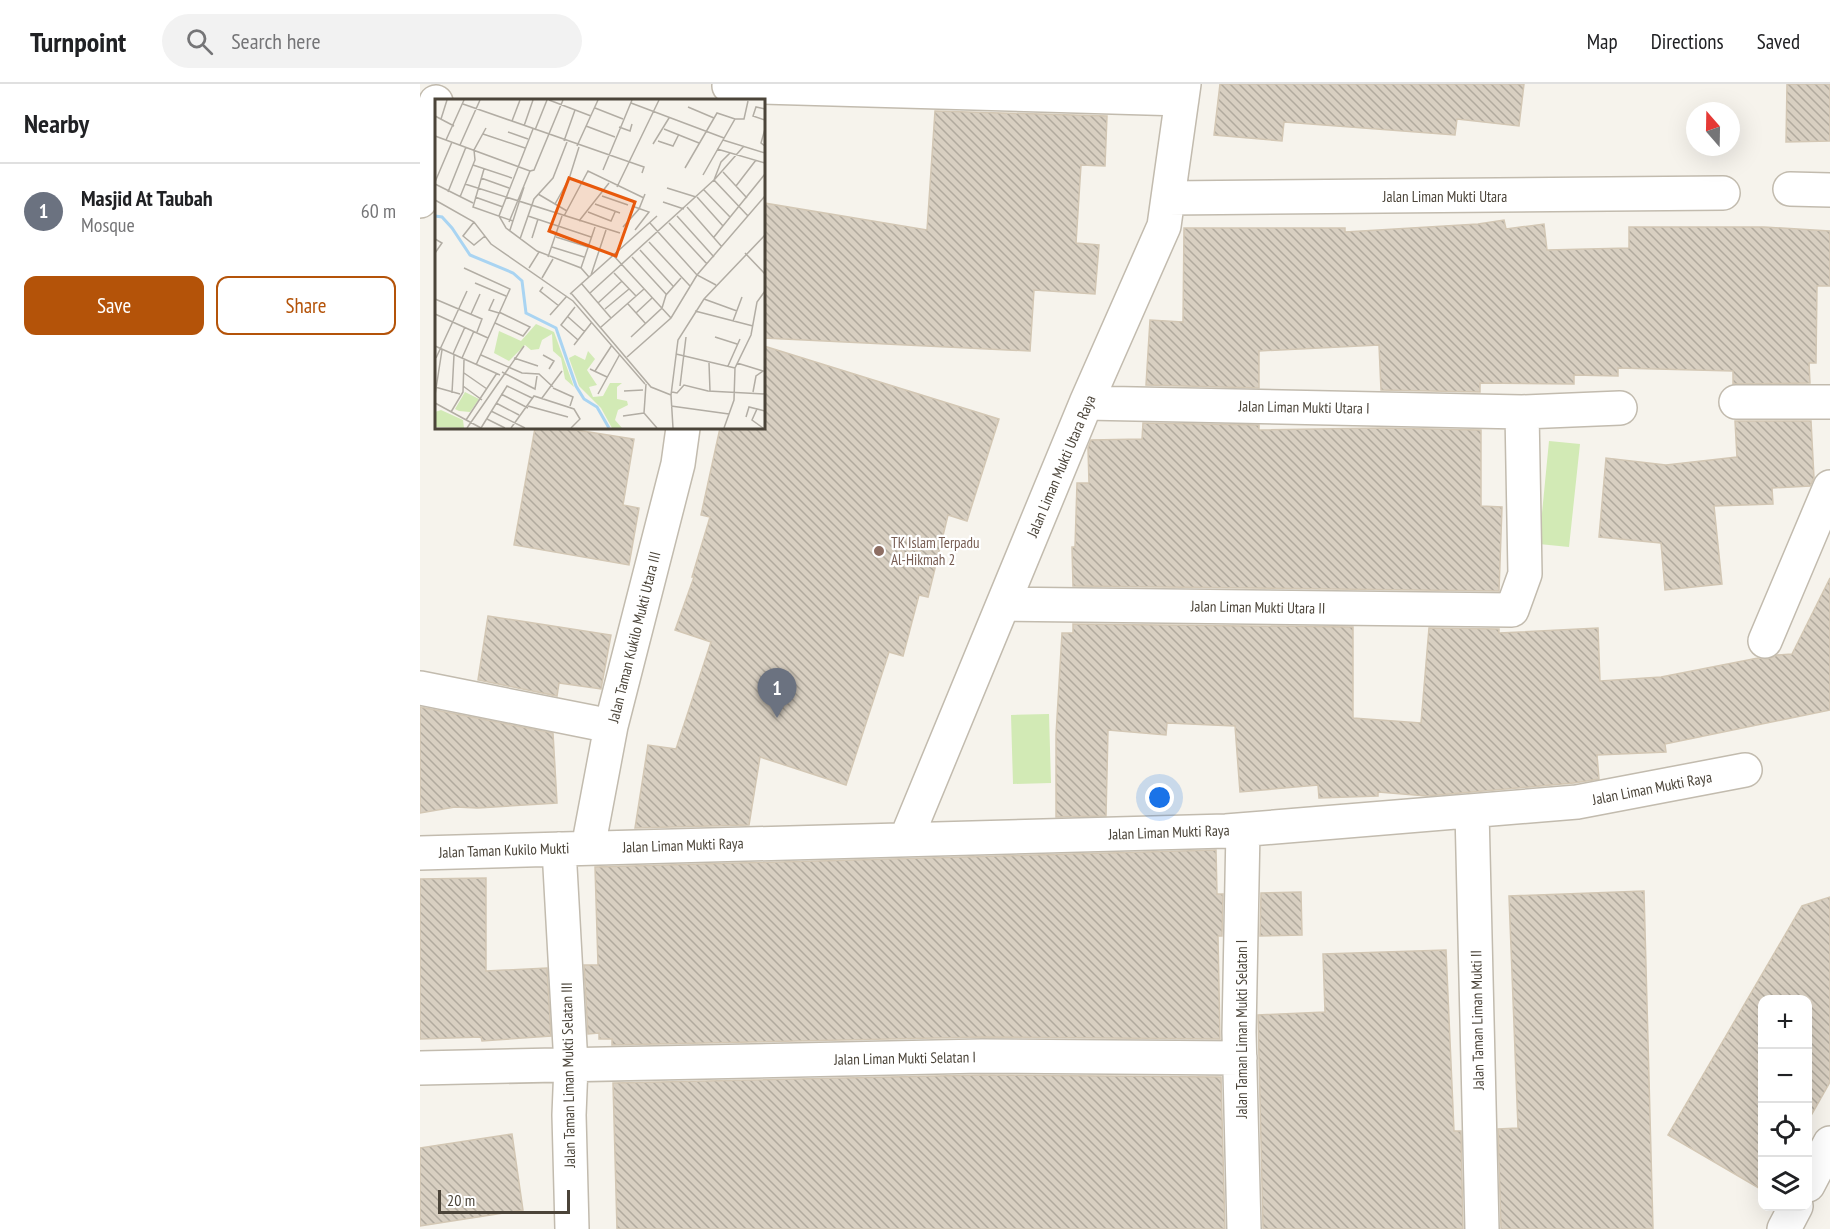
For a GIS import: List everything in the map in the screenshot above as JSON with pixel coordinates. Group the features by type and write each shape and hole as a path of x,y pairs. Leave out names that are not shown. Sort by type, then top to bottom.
{"street":[{"path":"729,90 1183,92"},
{"name":"Jalan Liman Mukti Utara Raya","path":"906,839 1086,403 1164,226 1183,92"},
{"path":"420,201 435,113"},
{"path":"1791,189 1830,190"},
{"name":"Jalan Liman Mukti Utara","path":"1167,198 1723,193"},
{"path":"1736,402 1830,402"},
{"name":"Jalan Liman Mukti Utara I","path":"1086,403 1522,412 1620,408"},
{"name":"Jalan Liman Mukti Utara II","path":"1003,604 1512,610 1525,574 1522,412"},
{"name":"Jalan Taman Kukilo Mukti Utara III","path":"574,848 610,726 678,464 683,429"},
{"path":"1765,641 1830,487"},
{"path":"420,688 610,726"},
{"name":"Jalan Liman Mukti Raya","path":"574,848 1243,830 1577,802 1745,770"},
{"name":"Jalan Taman Liman Mukti II","path":"1472,811 1482,1229"},
{"name":"Jalan Taman Liman Mukti Selatan I","path":"1243,830 1240,1058 1244,1229"},
{"name":"Jalan Taman Kukilo Mukti","path":"420,852 574,848"},
{"name":"Jalan Taman Liman Mukti Selatan III","path":"572,1229 569,1114 574,848"},
{"name":"Jalan Liman Mukti Selatan I","path":"420,1068 982,1056 1240,1058"},
{"path":"1812,1177 1830,1143"},
{"path":"1784,1229 1793,1211"}],"green space":[{"path":"1549,441 1580,444 1569,547 1539,544"},
{"path":"1049,714 1051,783 1013,784 1011,715"}],"building":[{"path":"1220,84 1524,84 1519,126 1457,119 1455,135 1284,122 1282,141 1214,135"},
{"path":"1787,84 1830,84 1830,141 1786,142"},
{"path":"935,111 1107,116 1105,166 1081,165 1076,243 1099,245 1095,294 1034,290 1030,351 765,338 765,203 927,230"},
{"path":"1504,220 1506,229 1544,224 1547,250 1629,248 1629,227 1764,227 1830,231 1830,286 1817,286 1816,363 1809,363 1810,383 1733,384 1733,371 1618,368 1618,376 1574,375 1574,384 1480,383 1480,392 1381,390 1379,345 1259,351 1259,388 1146,385 1150,320 1183,322 1184,228 1345,228 1345,232 1478,224"},
{"path":"765,346 999,419 967,521 948,515 928,597 919,595 903,656 889,652 846,785 760,757 749,825 635,828 648,745 676,749 711,642 675,630 694,577 692,577 710,517 701,515 720,429 765,429"},
{"path":"1735,421 1811,421 1814,478 1810,486 1772,488 1773,504 1714,506 1722,584 1665,590 1661,543 1599,537 1606,458 1666,465 1737,457"},
{"path":"1143,423 1259,425 1259,430 1382,428 1481,430 1481,506 1502,507 1499,591 1073,586 1072,547 1075,547 1077,483 1089,483 1088,448 1091,440 1142,439"},
{"path":"535,429 570,429 634,439 623,505 639,508 629,565 514,545"},
{"path":"1830,578 1830,710 1665,744 1666,752 1597,755 1599,779 1427,796 1378,792 1378,796 1319,798 1318,785 1240,792 1235,726 1167,723 1166,735 1108,730 1106,816 1056,817 1056,735 1062,633 1073,633 1073,624 1353,627 1353,718 1421,723 1429,628 1499,629 1499,633 1598,628 1600,681 1661,677 1758,658 1768,659 1777,655 1792,654"},
{"path":"488,616 611,635 601,689 559,683 557,696 478,680"},
{"path":"420,707 553,733 557,803 478,808 455,807 420,813"},
{"path":"1216,850 1217,894 1223,894 1222,936 1218,936 1220,1039 982,1037 612,1045 612,1039 599,1039 599,1033 588,1034 584,965 598,965 595,867"},
{"path":"486,878 486,971 547,968 551,1036 482,1041 481,1037 420,1039 420,879"},
{"path":"1644,891 1653,1229 1501,1229 1498,1129 1518,1128 1509,896"},
{"path":"1301,892 1302,935 1260,936 1261,893"},
{"path":"1830,897 1830,1082 1812,1114 1812,995 1758,995 1758,1188 1668,1135 1802,906"},
{"path":"1446,950 1454,1131 1461,1131 1463,1229 1263,1229 1258,1015 1325,1012 1323,954"},
{"path":"982,1075 1221,1077 1225,1229 617,1229 613,1083"},
{"path":"512,1134 523,1210 420,1226 420,1148"}],"place":[{"name":"TK Islam Terpadu Al-Hikmah 2","path":"879,551"},
{"name":"Masjid At Taubah","path":"777,718"}]}
